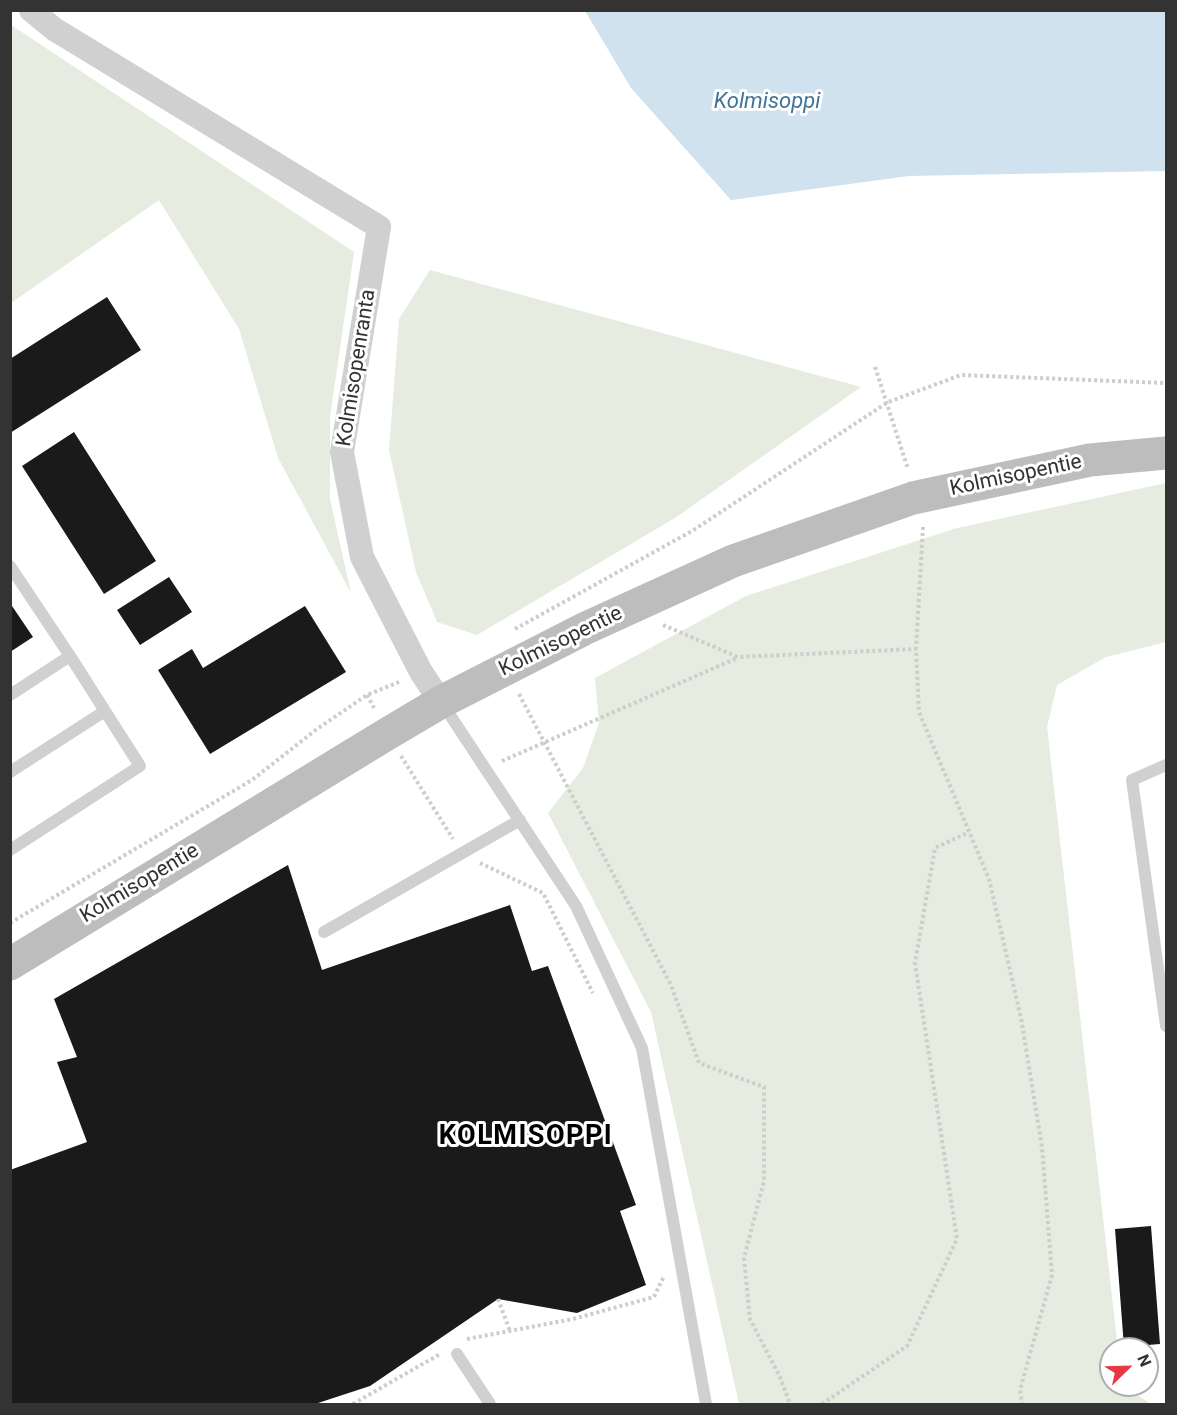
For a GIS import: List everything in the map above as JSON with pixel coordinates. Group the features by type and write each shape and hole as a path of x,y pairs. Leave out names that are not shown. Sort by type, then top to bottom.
{"main road":[{"name":"Kolmisopentie","path":"10,964 441,702 628,609 733,561 913,498 1090,460 1167,453"}],"street":[{"name":"Kolmisopenranta","path":"31,10 64,36 379,227 342,452 362,558 421,672 441,702"}],"lane":[{"path":"10,566 140,766 10,850"},
{"path":"10,695 70,656"},
{"path":"441,702 576,906 642,1048 706,1404"},
{"path":"10,772 105,711"},
{"path":"1167,765 1132,780 1167,1026"},
{"path":"324,932 520,820"},
{"path":"450,1353 490,1404"}],"path":[{"path":"875,367 908,469"},
{"path":"514,629 692,531 888,402 961,375 1167,383"},
{"path":"923,527 916,649 919,712 989,879 1021,1018 1042,1147 1052,1275 1020,1390 1022,1404"},
{"path":"628,609 738,657"},
{"path":"485,769 738,657 916,649"},
{"path":"506,670 545,741 670,985 699,1063 764,1087 764,1181 744,1258 750,1318 780,1377 790,1404"},
{"path":"10,923 252,780 317,729 367,695 421,672"},
{"path":"367,695 387,734 463,854 543,893 597,1000"},
{"path":"822,1404 907,1346 957,1239 915,963 935,848 969,832"},
{"path":"465,1339 573,1319 654,1297 666,1272"},
{"path":"498,1299 510,1331"},
{"path":"353,1404 450,1353"}],"shaded area":[{"path":"11,25 354,252 330,417 330,499 351,593 278,458 239,329 159,200 11,303"},
{"path":"430,270 861,387 675,518 477,635 437,622 416,572 389,450 399,319"},
{"path":"1166,483 1166,642 1106,657 1057,685 1047,727 1117,1337 1099,1337 1099,1397 1140,1397 1151,1404 739,1404 651,1012 548,813 583,768 599,723 595,678 746,596 957,528"}],"water":[{"name":"Kolmisoppi","path":"585,11 1166,11 1166,171 909,176 731,200 631,88"}],"building":[{"path":"107,297 141,350 10,433 10,359"},
{"path":"74,432 156,561 104,594 22,466"},
{"path":"169,577 192,612 140,645 117,610"},
{"path":"10,603 33,637 10,652"},
{"path":"305,606 346,672 210,754 158,670 192,649 203,668"},
{"name":"Kolmisoppi","path":"288,865 322,970 510,905 532,971 548,966 636,1205 620,1211 646,1285 577,1313 498,1299 370,1386 315,1404 10,1404 10,1170 87,1142 57,1062 77,1057 54,999"},
{"path":"1151,1226 1160,1344 1159,1337 1123,1337 1115,1229"}],"district":[{"name":"KOLMISOPPI","path":"526,1137"}]}
